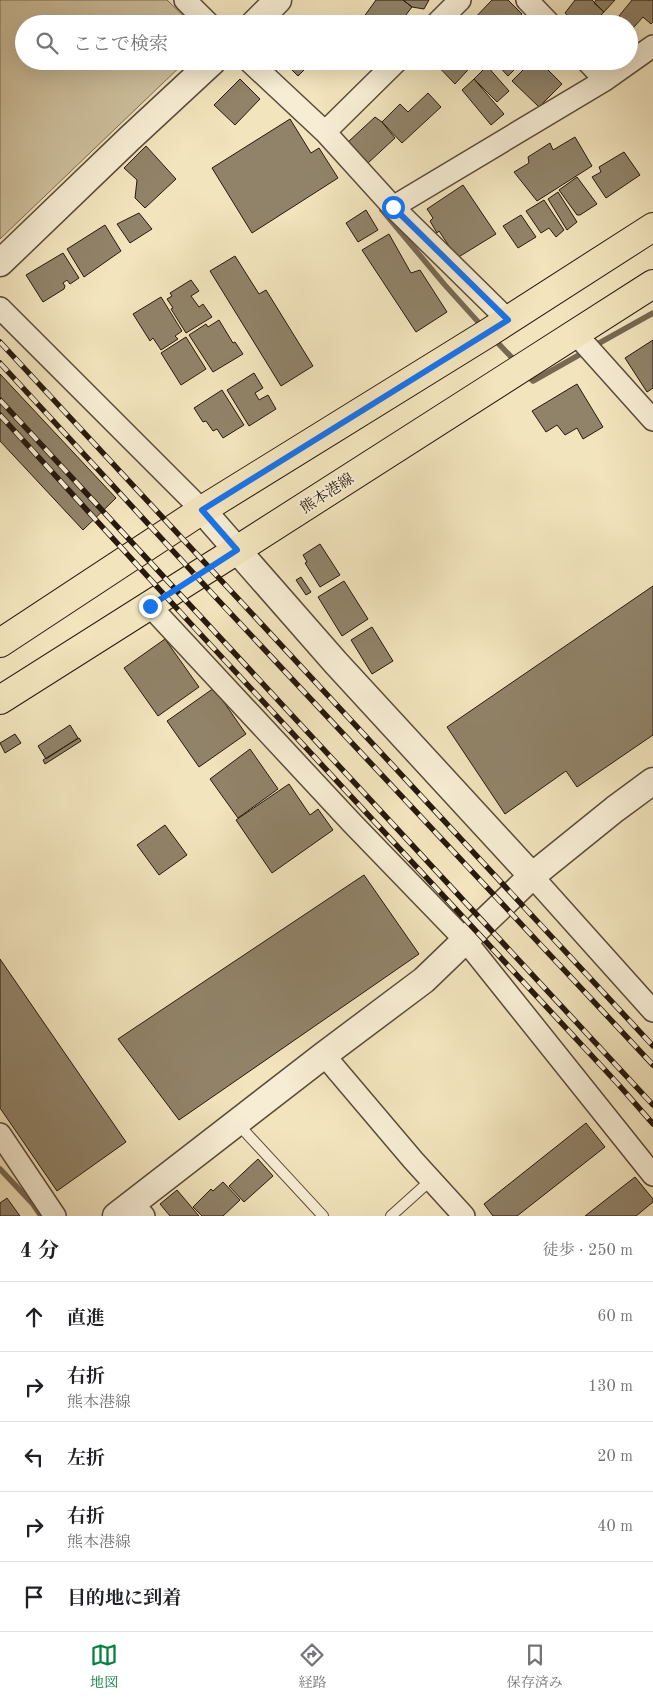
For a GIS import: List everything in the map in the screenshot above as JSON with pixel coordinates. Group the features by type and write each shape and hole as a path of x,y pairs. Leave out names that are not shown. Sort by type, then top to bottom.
{"main road":[{"path":"0,643 202,510 508,320 653,227"},
{"name":"熊本港線","path":"0,700 653,284"}],"street":[{"path":"184,0 200,15"},
{"path":"263,15 278,0"},
{"path":"445,15 460,0"},
{"path":"527,0 541,15"},
{"path":"638,57 653,46"},
{"path":"0,264 129,139 204,70"},
{"path":"259,70 325,132 393,207 508,320"},
{"path":"325,132 389,70"},
{"path":"596,70 605,80"},
{"path":"393,207 619,70"},
{"path":"0,308 202,510 336,664 532,876 653,1011"},
{"path":"576,333 653,420"},
{"path":"150,606 352,823 465,940 653,1175"},
{"path":"131,1212 237,1123 424,980 532,876 653,781"},
{"path":"324,1055 464,1216"},
{"path":"0,1134 55,1216"}],"lane":[{"path":"237,1123 323,1216"},
{"path":"391,1216 431,1180"}],"shaded area":[{"path":"0,0 167,0 183,15 15,15 15,70 177,70 0,239"}],"building":[{"path":"376,0 403,0 412,7 406,15 365,15"},
{"path":"403,0 429,0 424,9 412,7"},
{"path":"492,0 508,0 522,14 521,15 478,15"},
{"path":"575,0 592,0 604,12 601,15 567,15 565,13"},
{"path":"596,0 615,0 604,12 594,3"},
{"path":"632,0 653,0 653,22 651,24 643,17 638,22 638,15 620,15"},
{"path":"292,70 304,70 298,76"},
{"path":"442,70 468,70 455,84"},
{"path":"483,70 491,70 509,91 497,102 474,79"},
{"path":"502,70 514,70 508,76"},
{"path":"523,70 548,70 562,84 539,107 512,81"},
{"path":"240,79 260,99 235,125 214,105"},
{"path":"474,79 504,114 491,125 462,90"},
{"path":"428,93 441,107 402,143 382,122 400,104 408,112"},
{"path":"375,117 382,122 395,138 368,163 348,142"},
{"path":"290,119 311,153 319,148 338,178 252,233 212,168"},
{"path":"575,137 592,166 537,201 514,172 529,163 528,157 550,143 553,150"},
{"path":"146,146 176,179 145,208 135,198 137,180 124,168"},
{"path":"624,152 640,175 606,198 592,177 601,172 599,167"},
{"path":"577,177 597,204 580,215 577,215 559,190"},
{"path":"463,185 496,234 457,258 439,231 437,233 430,221 433,218 427,209"},
{"path":"558,192 577,222 567,230 548,199"},
{"path":"544,200 564,230 556,237 549,228 541,233 526,211"},
{"path":"366,210 378,230 358,242 346,223"},
{"path":"139,213 152,229 130,243 117,224"},
{"path":"521,215 536,237 518,248 503,226"},
{"path":"105,225 121,251 84,277 67,249"},
{"path":"389,234 411,273 420,270 447,312 416,332 362,250"},
{"path":"63,253 79,278 70,284 67,280 63,283 64,289 43,302 26,275"},
{"path":"235,256 259,294 266,290 313,366 281,386 210,271"},
{"path":"191,280 199,291 191,296 199,307 203,304 212,317 186,333 167,299 172,296 170,293"},
{"path":"161,297 182,331 175,336 178,339 161,350 153,338 150,341 133,314"},
{"path":"219,320 233,343 235,342 243,354 213,372 189,335 206,324 208,327"},
{"path":"186,337 206,369 181,385 161,353"},
{"path":"653,340 653,388 647,392 625,358"},
{"path":"254,373 263,388 255,393 259,400 268,395 276,409 249,426 227,390"},
{"path":"0,374 116,498 83,530 0,441"},
{"path":"577,384 603,427 583,439 577,428 565,435 557,425 546,432 532,411"},
{"path":"222,390 244,425 223,438 217,429 213,431 206,421 203,422 194,408"},
{"path":"320,544 340,575 320,587 305,563 307,562 303,555"},
{"path":"301,577 311,592 306,595 296,580"},
{"path":"344,581 368,619 342,636 318,597"},
{"path":"653,586 653,735 577,787 566,771 505,814 447,727"},
{"path":"372,627 393,661 372,674 351,640"},
{"path":"165,639 199,687 158,716 124,668"},
{"path":"214,688 246,734 199,767 167,721"},
{"path":"70,725 78,738 46,759 38,746"},
{"path":"15,734 21,743 5,753 0,743"},
{"path":"79,738 81,741 45,764 43,760"},
{"path":"250,749 278,789 238,818 210,779"},
{"path":"289,784 310,815 318,809 333,830 272,873 236,820"},
{"path":"165,825 187,855 159,875 137,845"},
{"path":"364,875 419,954 179,1120 118,1039"},
{"path":"0,959 126,1142 57,1191 0,1108"},
{"path":"586,1123 605,1147 517,1216 493,1216 484,1204"},
{"path":"258,1159 273,1176 244,1202 229,1186"},
{"path":"635,1177 653,1199 653,1202 636,1216 585,1216"},
{"path":"223,1182 240,1200 223,1216 202,1216 193,1207 211,1189 213,1191"},
{"path":"177,1190 199,1216 170,1216 160,1204"},
{"path":"7,1198 20,1216 0,1216 0,1203"}],"waterway":[{"path":"382,210 480,324"},
{"path":"594,346 653,313"},
{"path":"496,341 517,363"},
{"path":"526,374 533,381 586,351"},
{"path":"0,1169 32,1203 41,1216"}],"railway":[{"path":"0,342 653,1046"},
{"path":"0,363 220,602 653,1065"},
{"path":"0,400 653,1105"},
{"path":"0,415 653,1124"}],"route":[{"path":"150,606 237,550 202,510 508,320 393,207"}]}
